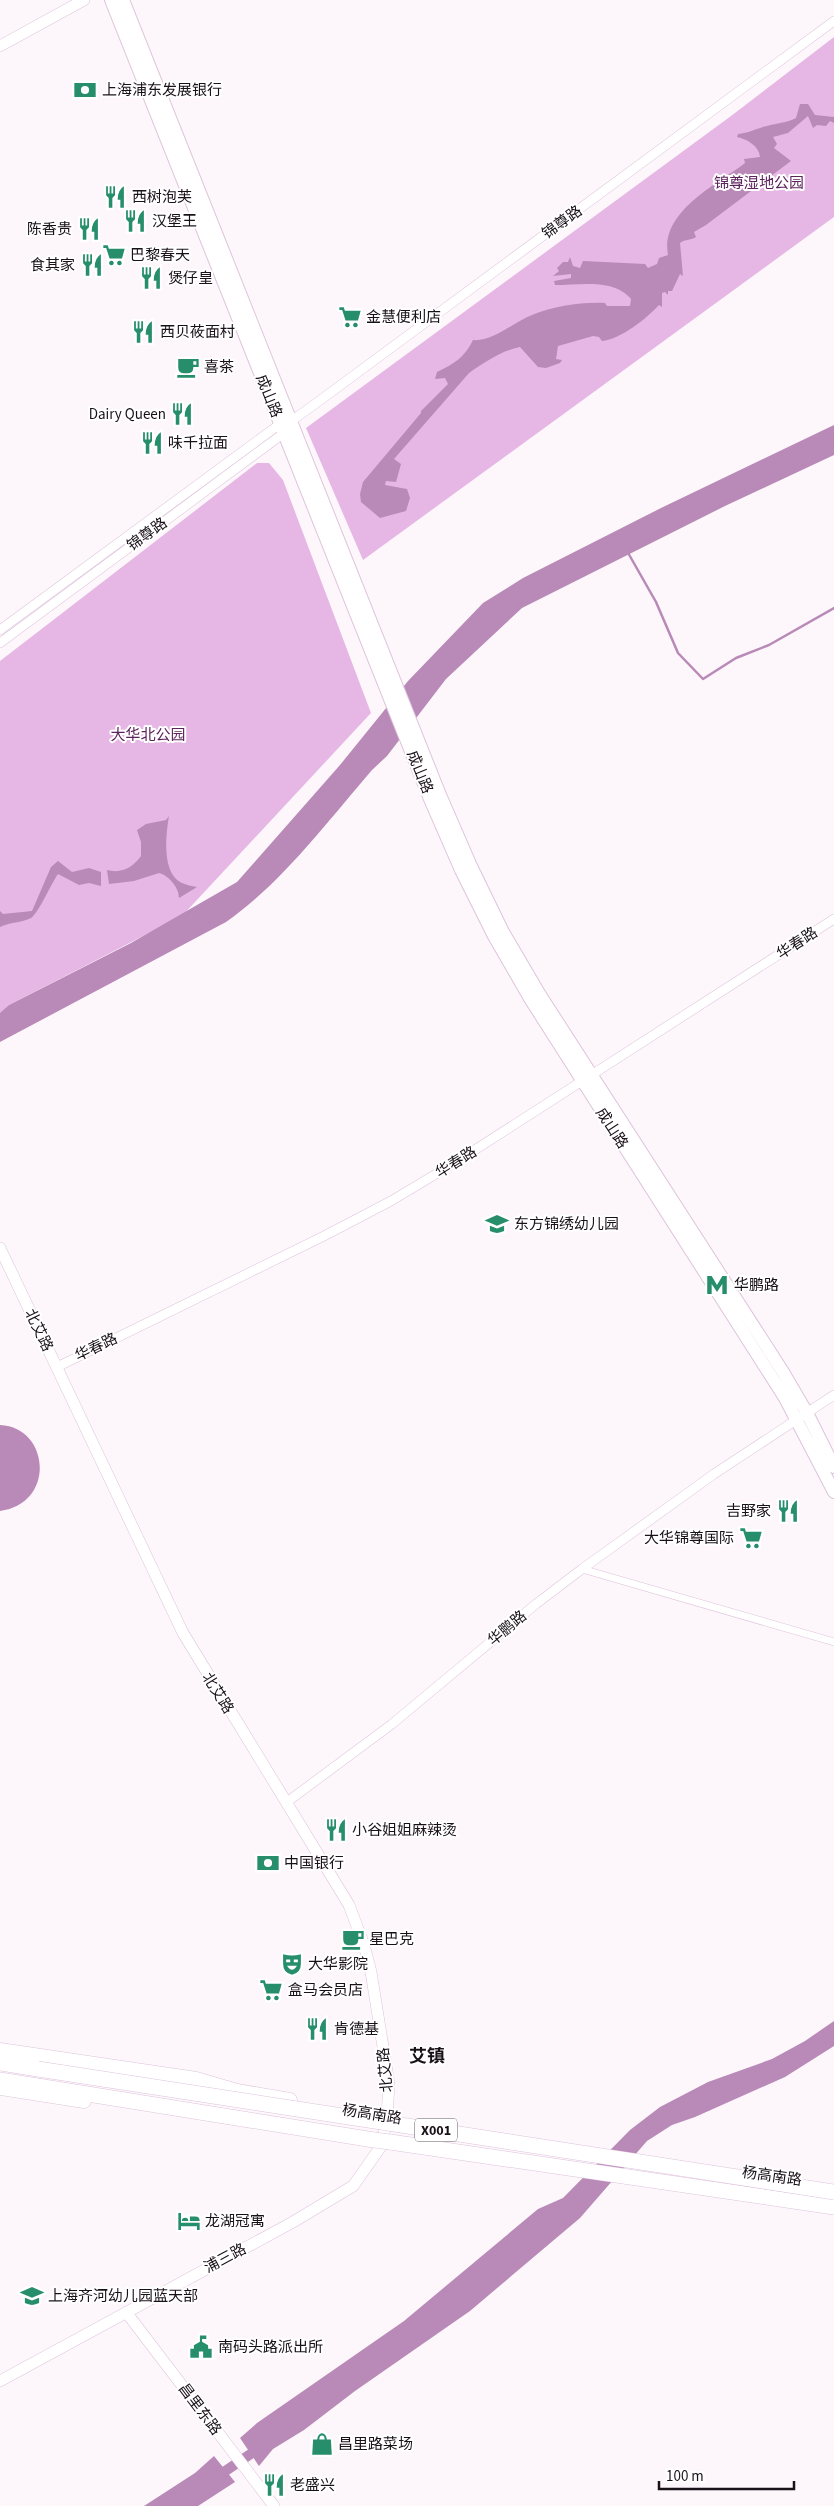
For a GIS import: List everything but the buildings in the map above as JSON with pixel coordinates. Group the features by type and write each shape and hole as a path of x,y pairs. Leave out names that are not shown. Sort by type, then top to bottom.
{"highway":[{"name":"杨高南路","path":"0,2063 834,2192"},
{"name":"杨高南路","path":"0,2080 374,2140 834,2207"}],"main road":[{"name":"成山路","path":"111,0 410,736 503,932 586,1078 721,1296 834,1467"},
{"name":"成山路","path":"123,0 285,426"},
{"name":"成山路","path":"802,1416 834,1492"},
{"name":"杨高南路","path":"0,2050 196,2079 237,2091 593,2150 834,2185"},
{"name":"杨高南路","path":"0,2088 834,2212"}],"street":[{"path":"0,46 84,0"},
{"name":"锦尊路","path":"0,630 285,426 834,21"},
{"name":"锦尊路","path":"0,643 285,426"},
{"name":"华春路","path":"57,1367 324,1236 391,1201 456,1162 834,919"},
{"name":"北艾路","path":"0,1248 183,1633 340,1888 364,1946 376,1998 389,2084 387,2116 382,2145"},
{"name":"华鹏路","path":"287,1802 392,1724 536,1604 582,1569 714,1474 834,1395"},
{"path":"582,1569 834,1642"},
{"name":"浦三路","path":"0,2381 293,2222 353,2186 382,2145"},
{"name":"昌里东路","path":"126,2312 274,2506"}],"green space":[{"name":"锦尊湿地公园","path":"834,37 834,217 363,560 306,428 731,116"},
{"name":"大华北公园","path":"257,463 269,463 283,480 371,713 182,916 9,1005 0,1014 0,661"}],"shaded area":[{"path":"800,104 808,104 815,115 834,117 834,123 830,121 826,126 817,125 813,128 808,116 788,133 773,137 777,144 774,148 791,161 694,232 696,237 680,243 683,276 680,274 672,291 668,291 668,295 665,292 662,293 662,307 659,305 633,328 609,339 602,341 599,337 593,336 558,346 556,359 562,360 560,363 546,368 538,367 520,347 500,354 481,365 469,373 394,459 401,464 396,482 386,481 385,485 407,489 410,498 406,511 380,518 361,502 360,494 363,482 421,411 448,384 445,378 435,379 437,372 458,359 473,340 488,338 525,318 541,312 568,305 586,303 605,303 607,306 630,306 631,299 624,292 615,288 596,284 555,285 554,281 571,278 571,274 553,276 559,271 557,268 563,262 568,262 570,257 573,266 580,268 583,261 645,264 648,268 657,264 659,258 668,255 668,240 673,226 681,213 706,190 745,163 744,159 760,157 755,146 745,139 737,137 738,134 796,118"},
{"path":"834,425 834,455 725,506 522,608 446,679 387,756 372,770 303,851 247,906 226,922 0,1042 0,1013 9,1005 131,943 237,882 340,765 408,681 483,603 523,578 661,508"},
{"path":"169,816 166,852 171,871 175,878 182,883 197,887 179,898 179,894 172,882 166,876 159,873 134,881 109,884 107,870 118,871 127,869 141,856 141,842 137,830 146,824 166,820"},
{"path":"58,861 72,872 89,868 101,872 101,886 89,883 79,885 58,874 41,905 31,918 0,927 0,911 3,914 32,911 51,867"},
{"path":"0,1425 17,1429 29,1438 37,1451 40,1466 38,1481 31,1495 18,1505 0,1511"},
{"path":"834,2021 834,2046 785,2077 695,2117 672,2125 647,2141 580,2218 470,2311 355,2391 304,2430 273,2449 259,2466 240,2438 257,2423 404,2321 538,2209 563,2198 630,2130 660,2107 708,2082 772,2059 805,2041"},
{"path":"214,2456 235,2482 198,2506 144,2506 195,2473"}],"waterway":[{"path":"627,551 656,602 678,653 703,679 736,658 769,645 834,608"},
{"path":"215,2478 261,2447"}],"place":[{"name":"上海浦东发展银行","path":"85,90"},
{"name":"西树泡芙","path":"115,197"},
{"name":"汉堡王","path":"135,221"},
{"name":"陈香贵","path":"89,229"},
{"name":"巴黎春天","path":"114,255"},
{"name":"食其家","path":"92,265"},
{"name":"煲仔皇","path":"151,278"},
{"name":"金慧便利店","path":"350,317"},
{"name":"西贝莜面村","path":"143,332"},
{"name":"喜茶","path":"188,367"},
{"name":"Dairy Queen","path":"182,414"},
{"name":"味千拉面","path":"152,443"},
{"name":"东方锦绣幼儿园","path":"497,1224"},
{"name":"华鹏路","path":"717,1285"},
{"name":"吉野家","path":"788,1511"},
{"name":"大华锦尊国际","path":"751,1538"},
{"name":"小谷姐姐麻辣烫","path":"336,1830"},
{"name":"中国银行","path":"268,1863"},
{"name":"星巴克","path":"353,1939"},
{"name":"大华影院","path":"292,1964"},
{"name":"盒马会员店","path":"271,1990"},
{"name":"肯德基","path":"317,2029"},
{"name":"龙湖冠寓","path":"189,2221"},
{"name":"上海齐河幼儿园蓝天部","path":"32,2296"},
{"name":"南码头路派出所","path":"201,2347"},
{"name":"昌里路菜场","path":"322,2444"},
{"name":"老盛兴","path":"274,2485"}],"district":[{"name":"艾镇","path":"427,2056"}]}
